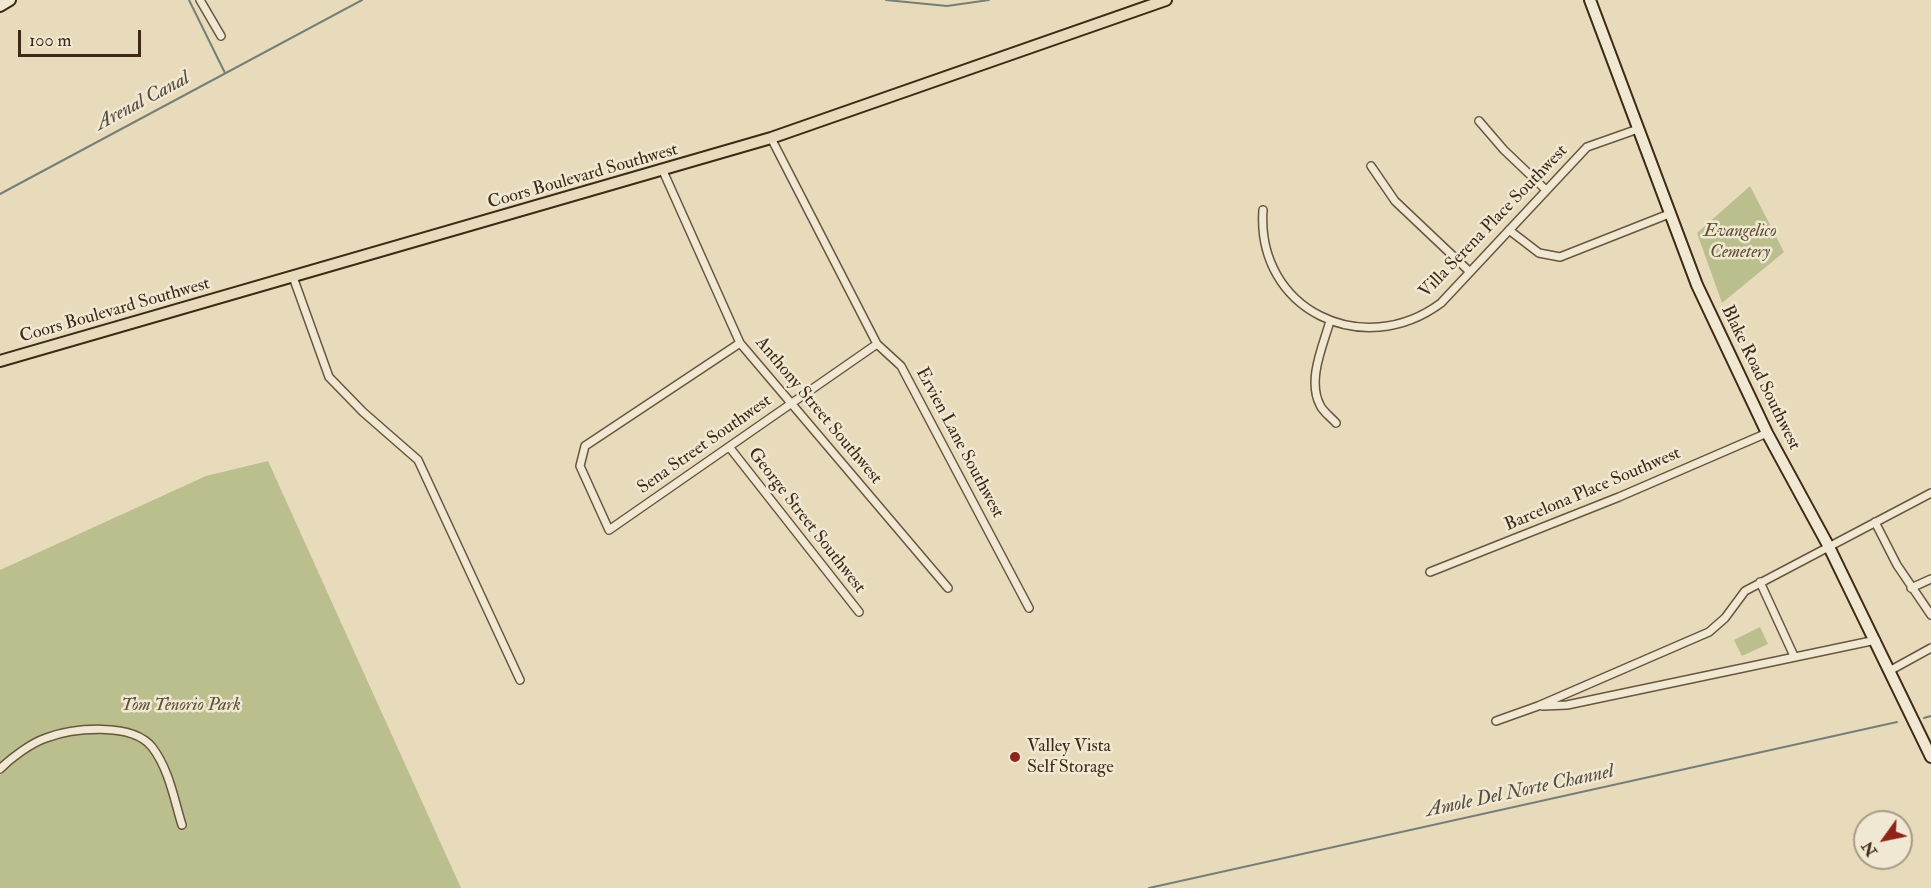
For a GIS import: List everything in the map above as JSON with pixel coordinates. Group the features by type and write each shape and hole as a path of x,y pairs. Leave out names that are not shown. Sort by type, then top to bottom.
{"main road":[{"path":"0,6 9,0"},
{"name":"Coors Boulevard Southwest","path":"0,361 771,138 1166,0"},
{"name":"Blake Road Southwest","path":"1590,0 1697,285 1767,433 1829,546 1891,670 1931,757"}],"street":[{"path":"200,0 221,36"},
{"path":"1479,121 1504,150 1546,190"},
{"name":"Villa Serena Place Southwest","path":"1263,210 1263,241 1283,286 1307,310 1330,321 1365,328 1410,321 1441,303 1587,147 1638,129"},
{"name":"Ervien Lane Southwest","path":"771,138 876,344 901,366 1029,608"},
{"path":"1371,166 1395,201 1470,272"},
{"name":"Anthony Street Southwest","path":"663,171 740,343 948,588"},
{"path":"1509,230 1539,254 1560,257 1669,214"},
{"path":"293,278 329,377 363,412 418,460 520,680"},
{"path":"1330,321 1318,365 1317,390 1322,408 1336,423"},
{"name":"Sena Street Southwest","path":"740,343 585,446 580,466 609,530 730,448 876,344"},
{"name":"Barcelona Place Southwest","path":"1430,572 1619,497 1767,433"},
{"name":"George Street Southwest","path":"730,448 859,612"},
{"path":"1496,721 1538,706 1709,632 1725,618 1745,591 1931,493"},
{"path":"1875,522 1911,588 1931,615"},
{"path":"1911,588 1931,579"},
{"path":"1760,582 1794,656"},
{"path":"1538,706 1567,705 1876,640"},
{"path":"1891,670 1931,648"},
{"path":"0,769 44,738 74,731 135,733 151,746 167,774 182,825"}],"green space":[{"name":"Evangelico Cemetery","path":"1750,186 1784,252 1722,303 1697,233"},
{"name":"Tom Tenorio Park","path":"268,461 461,888 0,888 0,570 206,476"},
{"path":"1760,627 1768,644 1742,656 1734,640"}],"waterway":[{"path":"189,0 225,73"},
{"name":"Arenal Canal","path":"0,194 362,0"},
{"name":"Arenal Canal","path":"886,0 947,6 989,0"},
{"name":"Amole Del Norte Channel","path":"1924,718 1931,716"},
{"name":"Amole Del Norte Channel","path":"1149,888 1897,722"}],"place":[{"name":"Valley Vista Self Storage","path":"1015,757"}]}
